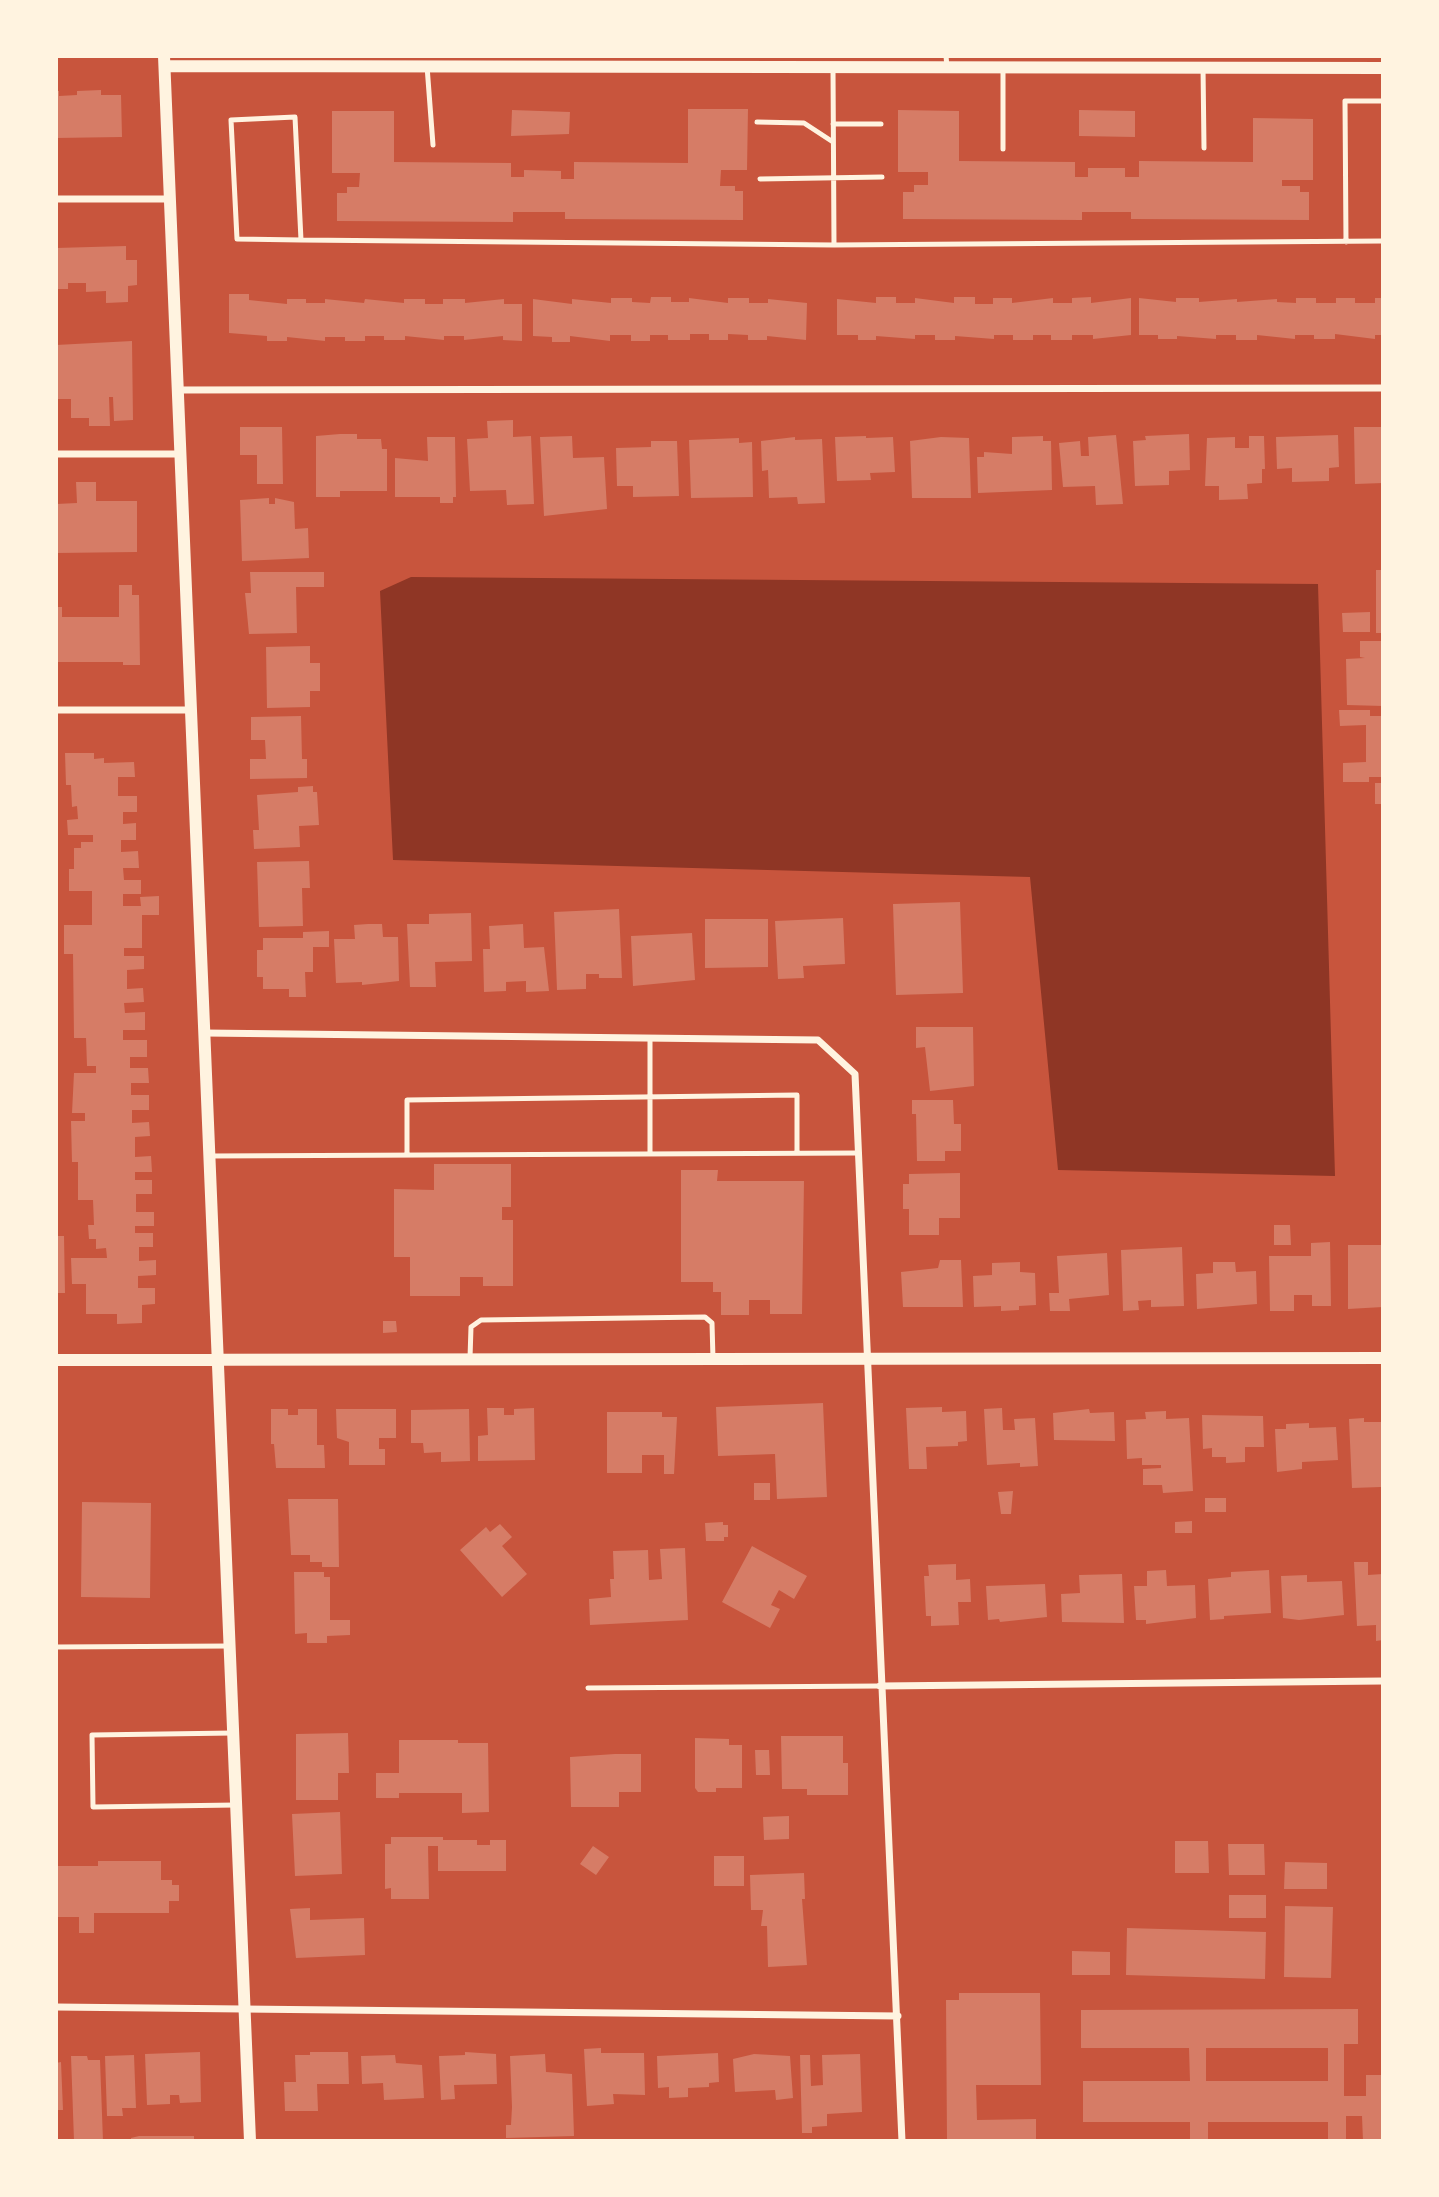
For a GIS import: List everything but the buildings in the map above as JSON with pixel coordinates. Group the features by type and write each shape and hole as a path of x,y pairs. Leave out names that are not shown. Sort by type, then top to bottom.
{"street":[{"path":"250,2141 164,61 298,61 427,66 441,61 833,67 946,62 1003,67 1383,68"},
{"path":"56,199 170,199"},
{"path":"178,390 1383,388"},
{"path":"56,454 181,454"},
{"path":"56,710 191,710"},
{"path":"205,1033 818,1040 855,1074 902,2141"},
{"path":"56,1360 1383,1358"},
{"path":"880,1686 1383,1681"},
{"path":"56,2007 898,2016"}],"lane":[{"path":"427,66 433,145"},
{"path":"833,67 834,245"},
{"path":"1003,67 1003,149"},
{"path":"1203,67 1205,148"},
{"path":"1346,242 1345,101 1383,101"},
{"path":"301,240 295,117 231,120 237,239 301,240 834,245 1383,241"},
{"path":"757,122 804,123 833,142"},
{"path":"833,124 881,124"},
{"path":"760,179 882,177"},
{"path":"650,1038 650,1154"},
{"path":"407,1155 407,1100 797,1095 797,1153"},
{"path":"209,1156 859,1153"},
{"path":"470,1359 471,1327 481,1320 705,1317 712,1323 713,1359"},
{"path":"56,1647 230,1646"},
{"path":"588,1688 880,1686"},
{"path":"233,1733 92,1735 93,1807 236,1805"}],"shaded area":[{"path":"411,577 1318,584 1335,1176 1058,1170 1030,877 393,860 380,591"}]}
